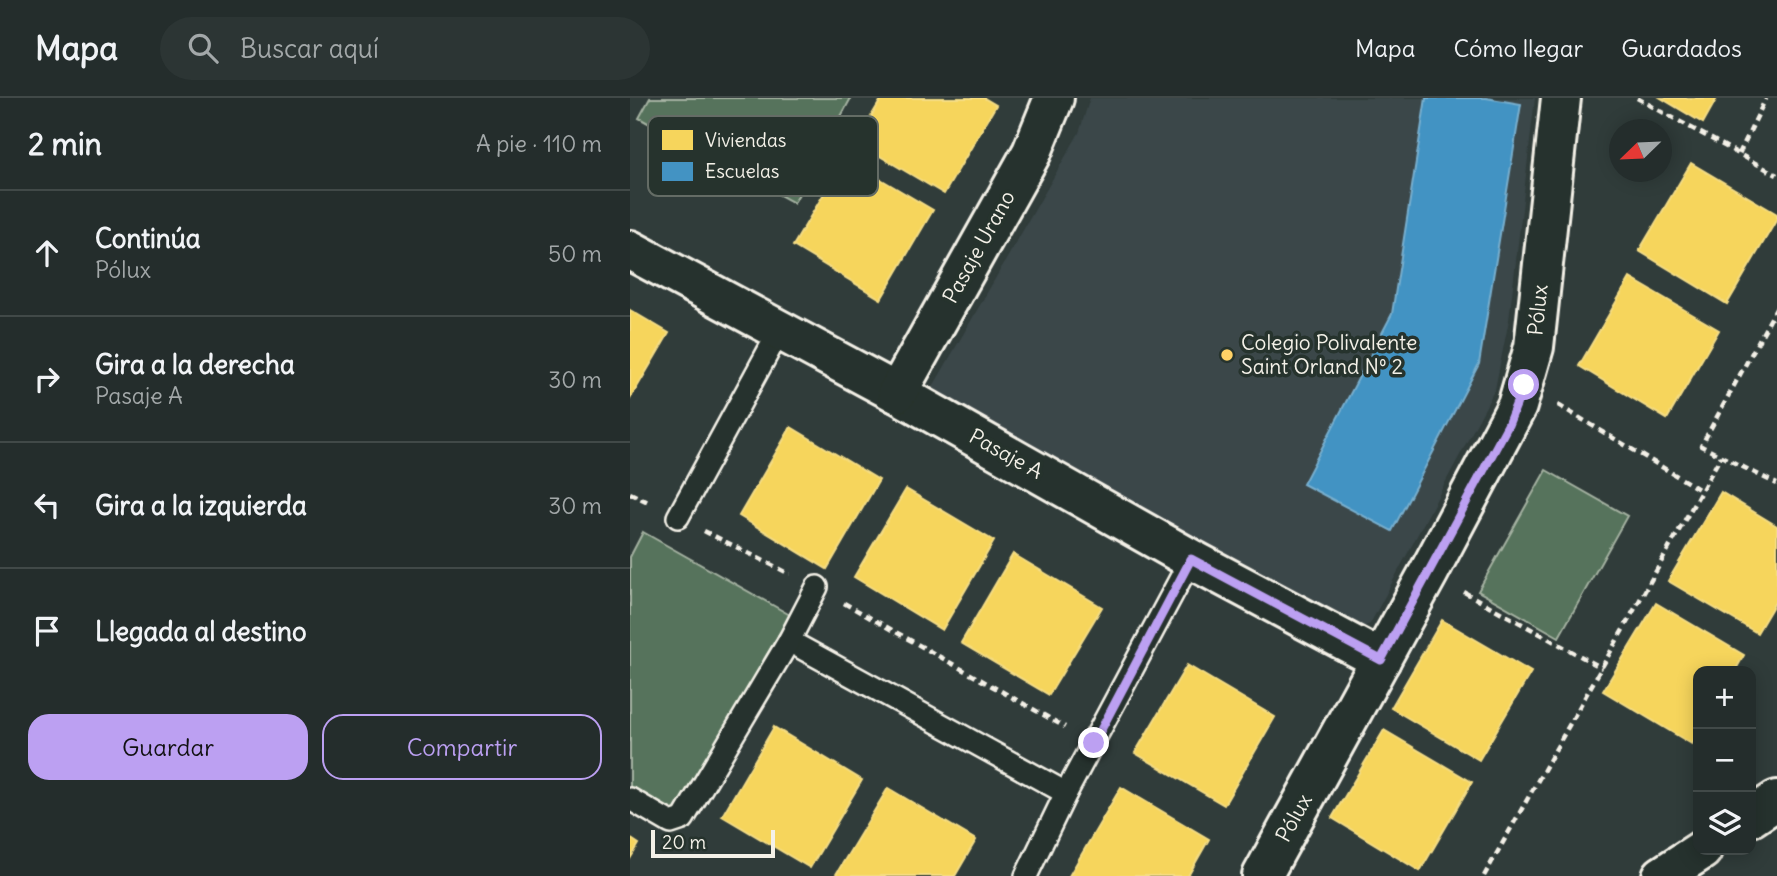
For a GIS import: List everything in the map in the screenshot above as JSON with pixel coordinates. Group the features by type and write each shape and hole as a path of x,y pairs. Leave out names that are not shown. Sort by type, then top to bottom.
{"street":[{"name":"Pasaje Urano","path":"897,393 1032,152 1055,98"},
{"name":"Pólux","path":"1262,876 1508,425 1524,385 1534,346 1561,98"},
{"name":"Pasaje A","path":"630,250 897,393 1191,559 1381,660"},
{"path":"1756,814 1777,800"},
{"path":"1662,876 1694,855"}],"lane":[{"path":"678,517 780,330"},
{"path":"1026,876 1066,793 1191,559"},
{"path":"630,799 671,823 683,819 789,640 817,587"},
{"path":"789,640 1066,793"}],"path":[{"path":"1637,98 1777,175"},
{"path":"1739,154 1766,98"},
{"path":"1777,307 1701,446 1777,484"},
{"path":"1524,385 1702,491"},
{"path":"1484,876 1721,456"},
{"path":"630,493 817,587 1094,743"},
{"path":"1429,572 1602,668"}],"shaded area":[{"name":"Colegio Polivalente Saint Orland Nº 2","path":"1090,98 1535,98 1509,320 1495,389 1370,624 1355,630 930,392 1079,133"}],"green space":[{"path":"650,98 851,98 841,116 648,116 648,123 639,118"},
{"path":"781,196 798,196 794,203"},
{"path":"1546,470 1627,516 1559,637 1478,591"},
{"path":"643,532 790,615 675,813 630,787 630,557"}],"building: Viviendas":[{"path":"882,98 984,98 996,105 944,194 878,155 878,116 871,116"},
{"path":"1661,98 1717,98 1703,123"},
{"path":"1691,163 1777,214 1777,219 1727,304 1639,251"},
{"path":"878,178 933,210 881,299 793,246 823,196 878,196"},
{"path":"1630,278 1719,330 1667,419 1579,366"},
{"path":"630,310 669,333 630,399"},
{"path":"791,427 879,480 827,569 739,516"},
{"path":"906,489 994,541 942,630 854,577"},
{"path":"1721,492 1777,526 1777,599 1757,633 1668,581"},
{"path":"1013,554 1102,607 1049,695 961,643"},
{"path":"1656,603 1744,655 1738,666 1693,666 1692,744 1603,691"},
{"path":"1442,620 1531,672 1479,760 1391,708"},
{"path":"1187,665 1275,717 1224,805 1135,753"},
{"path":"774,727 862,780 810,868 722,816"},
{"path":"1384,730 1472,782 1420,871 1332,818"},
{"path":"1121,787 1209,839 1188,876 1069,876"},
{"path":"888,788 976,840 955,876 835,876"},
{"path":"630,838 639,844 630,859"}],"building: Escuelas":[{"path":"1426,98 1486,98 1521,104 1479,364 1392,531 1303,484 1392,314"}],"place":[{"name":"Colegio Polivalente Saint Orland Nº 2","path":"1227,355"}],"route":[{"path":"1094,743 1191,559 1381,660 1508,425 1524,385"}]}
